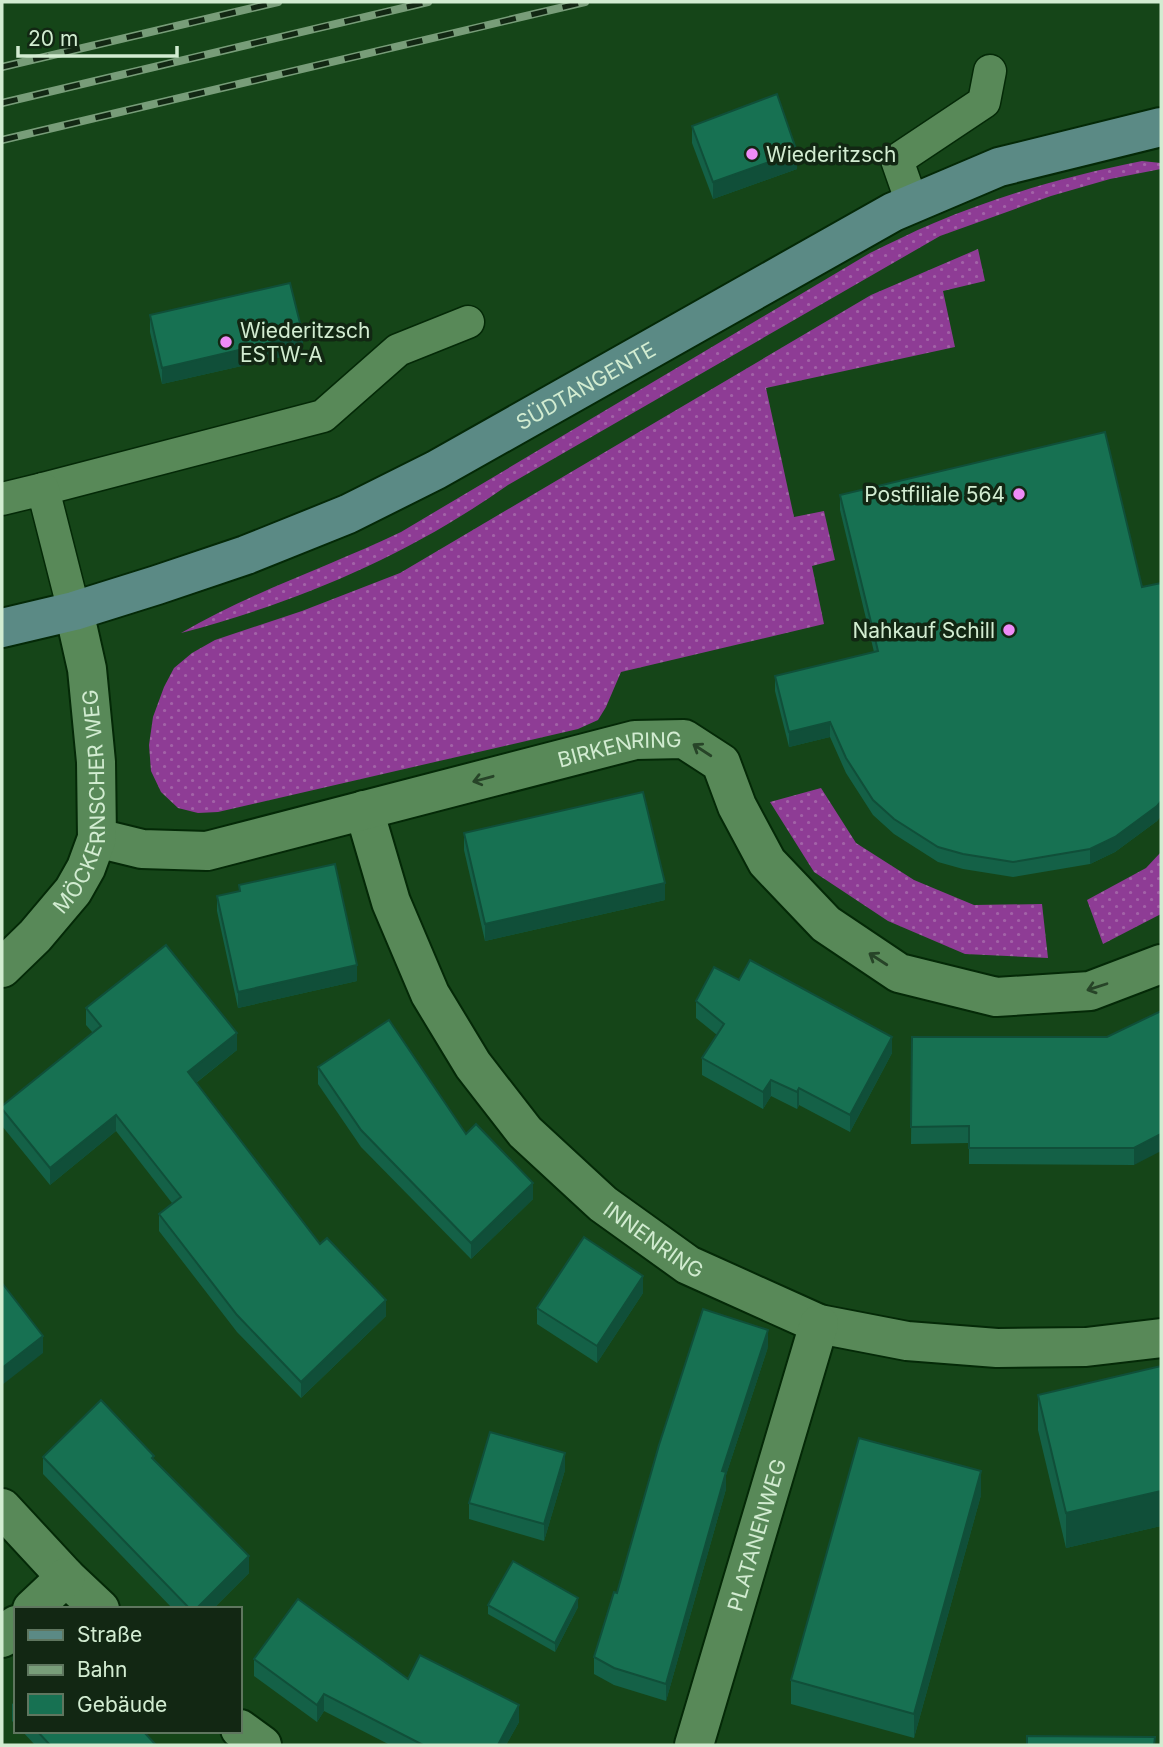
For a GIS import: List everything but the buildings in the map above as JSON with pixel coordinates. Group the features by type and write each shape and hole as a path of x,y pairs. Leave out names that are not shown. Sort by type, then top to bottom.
{"street":[{"name":"SÜDTANGENTE","path":"2,628 74,611 246,555 348,514 436,470 912,203 999,167 1161,127"},
{"name":"MÖCKERNSCHER WEG","path":"2,968 35,936 73,891 86,868 97,838 96,762 87,669 74,611"},
{"name":"BIRKENRING","path":"97,838 142,849 207,851 635,740 684,739 721,763 737,806 767,862 826,924 899,973 996,996 1090,991 1161,964"},
{"name":"INNENRING","path":"364,810 391,902 430,994 473,1065 526,1132 603,1204 688,1265 819,1324 907,1341 997,1349 1086,1347 1161,1338"},
{"name":"PLATANENWEG","path":"694,1745 819,1324"},
{"path":"2,1508 98,1607"},
{"path":"34,1607 66,1577"},
{"path":"242,1730 262,1745"}],"lane":[{"path":"912,203 897,160 984,102 990,71"},
{"path":"2,499 323,416 398,350 468,322"},
{"path":"43,489 74,611"}],"shaded area":[{"path":"1142,161 1161,163 1161,169 1110,179 1051,196 940,236 508,485 432,533 352,574 268,607 181,633 262,592 401,532 870,253 926,226 984,203 1062,179"},
{"path":"978,249 985,281 943,291 955,347 766,388 794,517 824,511 835,560 812,566 824,624 621,672 598,720 578,729 218,812 198,813 178,808 161,792 151,771 149,745 153,717 174,668 192,653 215,640 302,611 400,573 871,295"},
{"path":"821,788 856,843 914,880 974,905 1042,904 1048,958 965,954 888,921 814,872 770,802"},
{"path":"1161,852 1161,914 1103,944 1087,900 1146,868"}],"railway":[{"path":"2,67 278,2"},
{"path":"2,103 428,2"},
{"path":"2,140 585,2"}],"place":[{"name":"Wiederitzsch","path":"752,154"},
{"name":"Wiederitzsch ESTW-A","path":"226,342"},
{"name":"Postfiliale 564","path":"1019,494"},
{"name":"Nahkauf Schill","path":"1009,630"}]}
